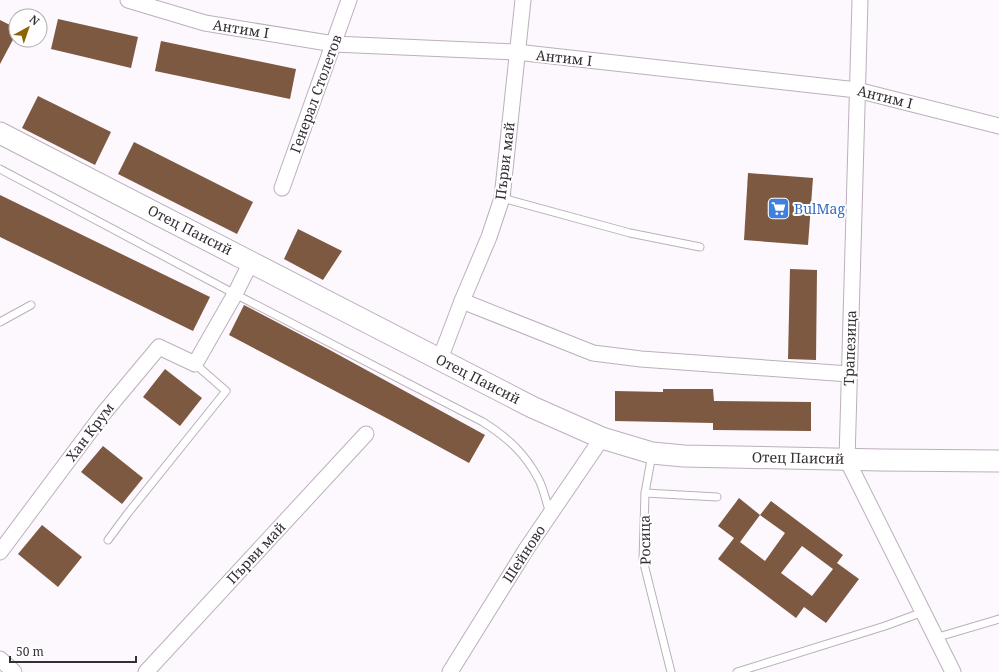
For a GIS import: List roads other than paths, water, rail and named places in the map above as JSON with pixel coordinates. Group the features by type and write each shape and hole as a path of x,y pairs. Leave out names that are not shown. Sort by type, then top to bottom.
{"main road":[{"name":"Отец Паисий","path":"0,133 532,407 602,438 652,452 684,456 847,460 999,461"}],"street":[{"name":"Антим I","path":"128,0 205,23 334,44 516,52 857,90 999,126"},
{"name":"Генерал Столетов","path":"282,188 349,0"},
{"name":"Първи май","path":"440,359 489,237 502,198 516,52 523,0"},
{"name":"Трапезица","path":"860,0 847,460 953,672"},
{"path":"195,364 235,294 251,262"},
{"path":"462,302 593,353 641,359 849,374"},
{"name":"Хан Крум","path":"0,552 103,414 159,347 195,364"},
{"name":"Първи май","path":"146,672 366,434"},
{"name":"Шейново","path":"450,672 527,548 602,438"},
{"path":"0,659 14,672"}],"lane":[{"path":"0,169 235,294 483,422 504,435 523,454 540,481 550,514"},
{"path":"502,198 630,234 700,247"},
{"path":"0,322 31,305"},
{"path":"108,540 226,391 195,364"},
{"name":"Росица","path":"652,452 645,493 643,560 672,672"},
{"path":"645,493 717,497"},
{"path":"737,672 885,626 923,612"},
{"path":"936,638 999,619"}],"place":[{"name":"BulMag","path":"778,209"}]}
